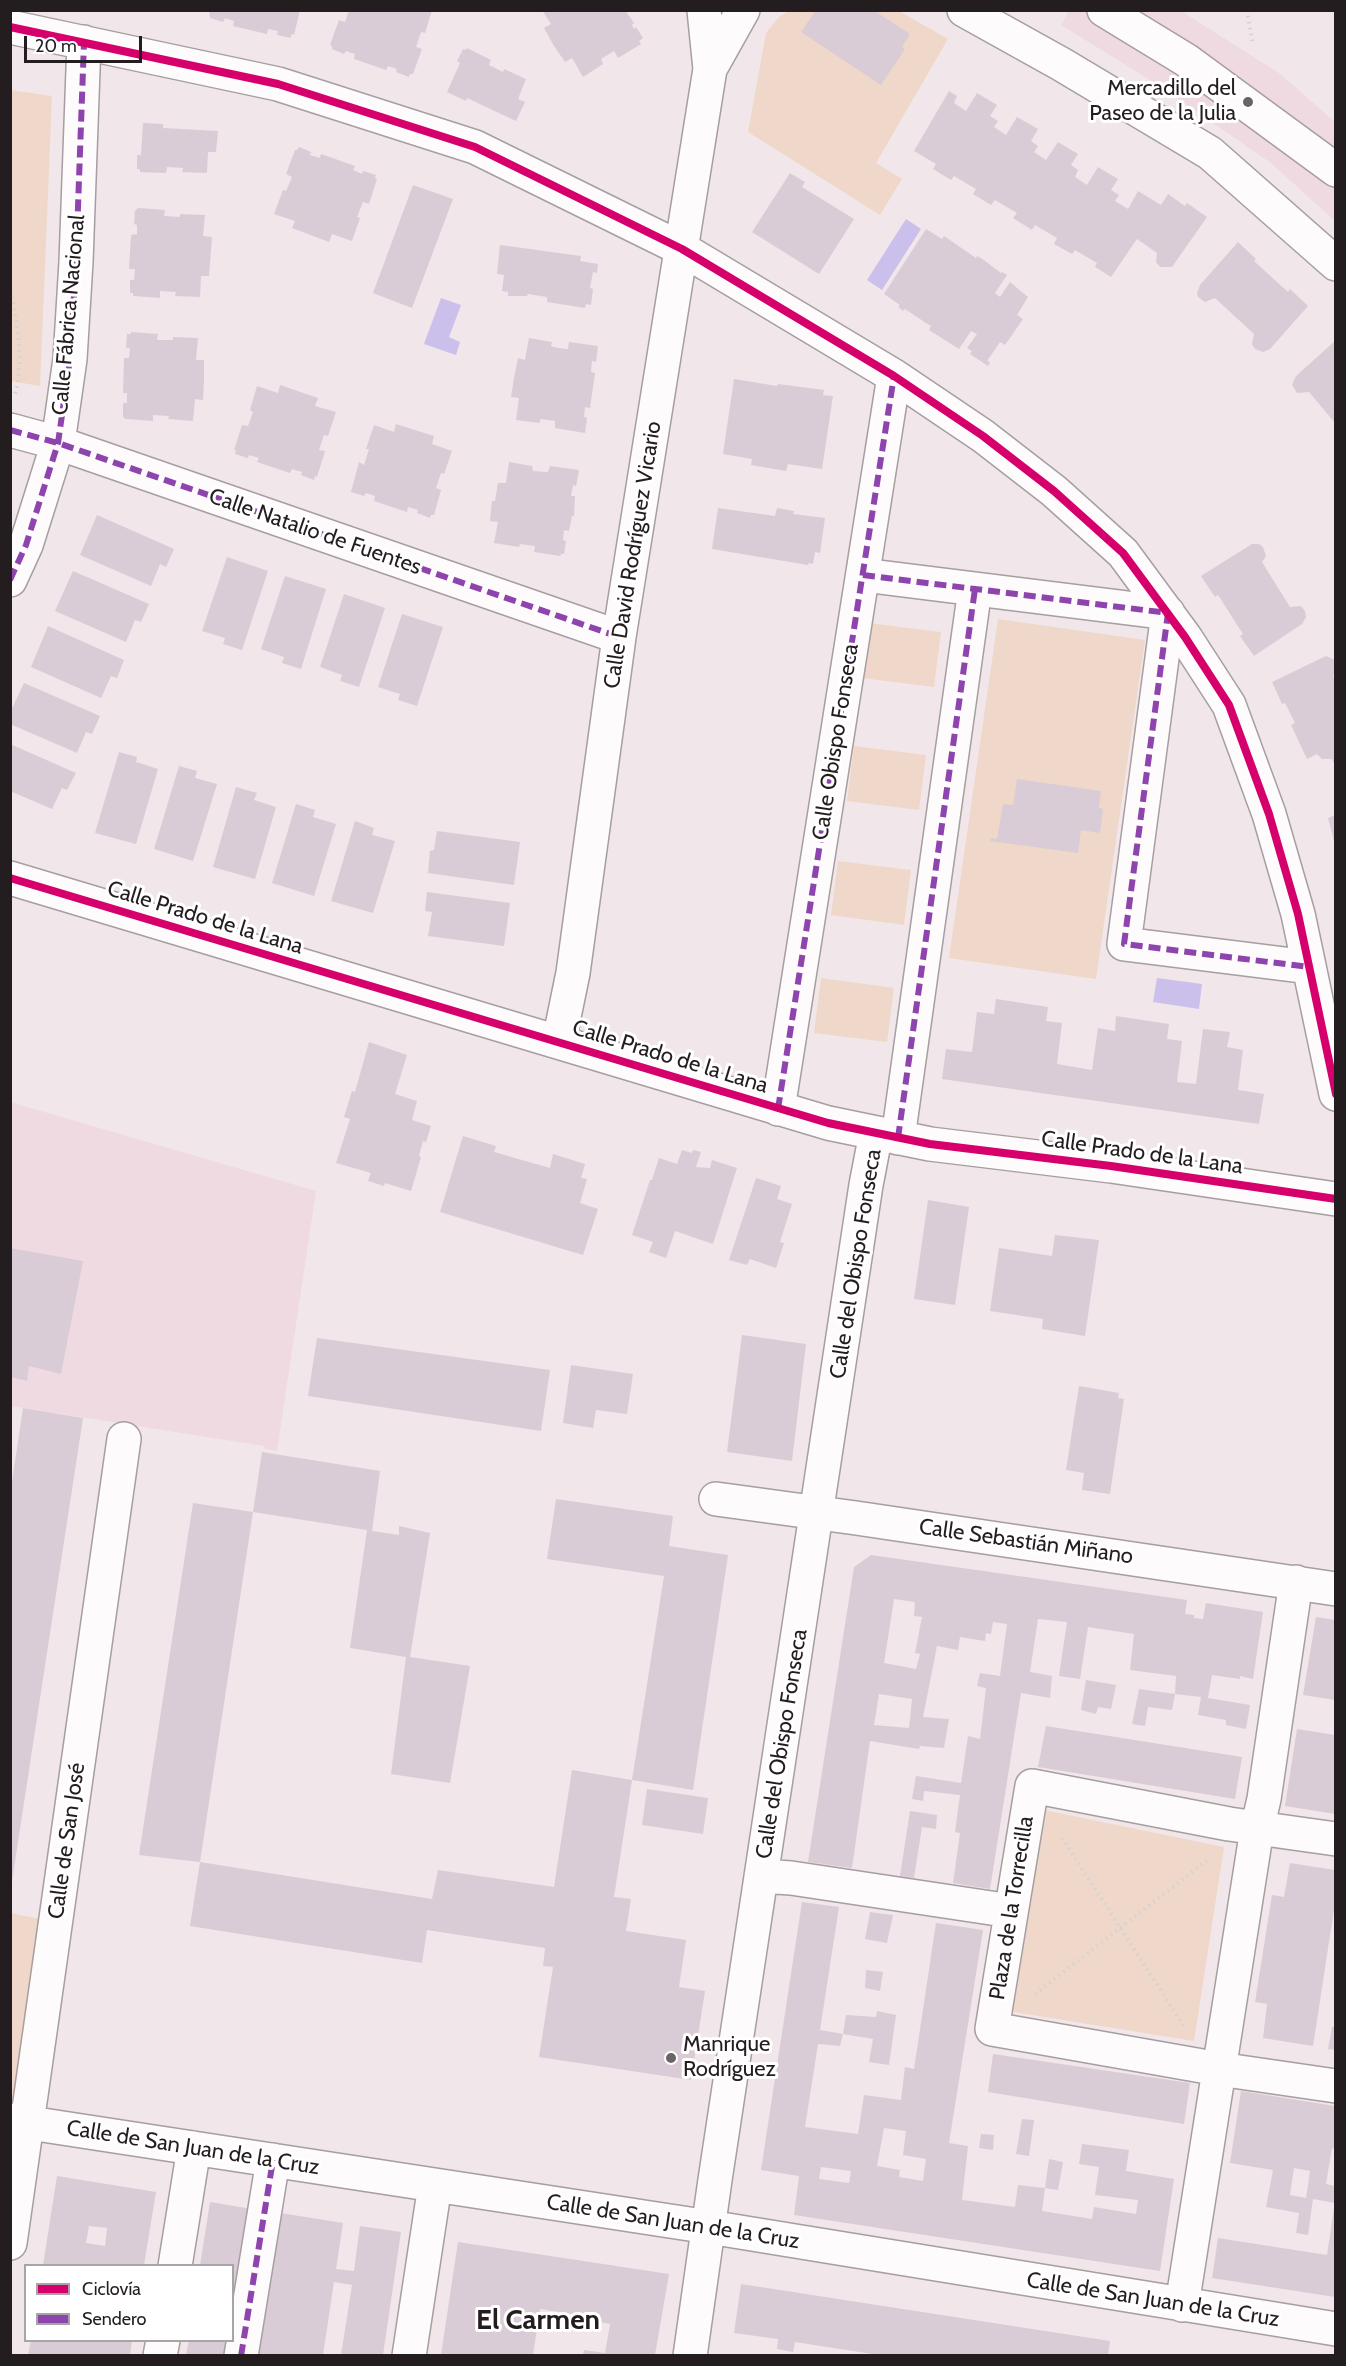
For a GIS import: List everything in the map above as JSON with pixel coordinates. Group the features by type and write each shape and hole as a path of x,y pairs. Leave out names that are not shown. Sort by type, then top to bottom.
{"street":[{"name":"Calle David Rodríguez Vicario","path":"559,1041 573,973 619,638 710,69 704,10"},
{"name":"Calle David Rodríguez Vicario","path":"710,69 743,10"},
{"path":"964,10 1062,64 1210,153 1335,264"},
{"path":"1104,10 1186,60 1335,170"},
{"path":"10,27 278,84 475,147 682,249 894,376 983,436 1054,491 1123,553 1168,613 1229,705 1269,814 1298,914 1335,1094"},
{"name":"Calle Fábrica Nacional","path":"10,580 26,545 57,443 70,358 84,42"},
{"name":"Calle Obispo Fonseca","path":"778,1109 894,376"},
{"name":"Calle Natalio de Fuentes","path":"12,418 57,443 619,638"},
{"path":"863,575 1168,613"},
{"path":"887,1136 975,589"},
{"path":"1168,613 1124,944 1309,967"},
{"name":"Calle Prado de la Lana","path":"10,878 559,1041 778,1109 887,1136 930,1144 1112,1166 1335,1198"},
{"name":"Calle del Obispo Fonseca","path":"690,2355 866,1185 887,1136"},
{"name":"Calle de San José","path":"10,2243 19,2121 123,1439"},
{"name":"Calle Sebastián Miñano","path":"716,1499 1335,1589"},
{"path":"1182,2305 1206,2066 1243,1827 1264,1799 1296,1582"},
{"name":"Plaza de la Torrecilla","path":"1335,1839 1243,1827 1032,1786 992,2029 1335,2086"},
{"path":"761,1876 791,1878 1011,1911"},
{"name":"Calle de San Juan de la Cruz","path":"19,2121 709,2227 1335,2328"},
{"path":"175,2264 194,2148"},
{"path":"241,2355 273,2160"},
{"path":"409,2355 435,2185"}],"path":[{"path":"1247,10 1253,45"},
{"path":"10,285 19,335 18,382 12,418"},
{"path":"1029,1808 1044,1810 1194,2041 1206,2066"},
{"path":"1012,2032 1013,2012 1224,1847 1243,1827"}],"shaded area":[{"path":"789,11 899,11 948,39 876,163 902,179 880,215 748,132 766,33 779,17"},
{"name":"Mercadillo del Paseo de la Julia","path":"1069,11 1181,11 1279,73 1335,122 1335,221 1271,163 1155,83 1061,25"},
{"path":"10,90 52,96 40,386 11,381"},
{"path":"906,219 921,229 882,290 867,280"},
{"path":"441,298 461,305 449,337 460,342 456,355 424,344"},
{"path":"998,619 1145,640 1096,979 949,958"},
{"path":"869,623 941,632 934,687 862,678"},
{"path":"854,746 926,755 919,810 847,801"},
{"path":"838,861 911,870 904,925 831,915"},
{"path":"821,978 894,988 887,1042 814,1033"},
{"path":"1157,978 1202,984 1199,1009 1153,1002"},
{"path":"10,1102 316,1191 277,1451 265,1449 264,1446 11,1406"},
{"path":"1044,1810 1224,1847 1194,2041 1013,2012"},
{"path":"10,1913 56,1922 11,2119"}],"building":[{"path":"209,10 300,10 294,35 291,34 291,38 277,35 278,31 268,29 267,34 233,26 234,21 225,18 223,22 210,18"},
{"path":"349,10 432,10 425,33 421,32 416,47 422,49 413,74 409,77 388,66 386,70 354,59 355,54 346,51 344,54 332,49 330,45 339,20 345,22"},
{"path":"542,10 625,10 634,23 632,25 634,29 636,27 643,38 639,41 641,44 618,58 614,51 601,59 603,64 583,77 572,58 565,62 554,46 544,28 551,24"},
{"path":"816,10 837,12 838,10 873,10 910,34 902,47 905,49 881,85 801,32"},
{"path":"467,48 491,60 489,65 526,79 518,99 525,102 516,121 467,98 466,101 447,92 460,63 457,61 463,49"},
{"path":"949,91 957,96 954,103 966,111 977,93 997,105 990,116 998,121 994,127 1006,135 1017,117 1038,129 1031,141 1038,146 1034,152 1046,160 1058,142 1078,154 1071,165 1078,170 1075,177 1087,185 1098,167 1118,179 1111,190 1119,195 1115,201 1128,209 1138,191 1161,205 1168,194 1185,206 1187,203 1207,217 1172,267 1160,267 1156,262 1157,253 1137,239 1111,277 1095,267 1097,263 1075,250 1072,254 1054,244 1057,238 1035,225 1032,230 1013,218 1017,213 995,200 991,205 973,194 976,189 954,176 951,180 933,169 936,164 914,151"},
{"path":"143,123 163,124 163,128 218,131 216,152 208,152 207,173 182,172 183,168 167,167 166,173 140,172 140,169 137,169 137,155 141,155"},
{"path":"299,147 311,152 310,155 320,158 321,154 355,166 353,170 362,174 363,171 376,175 377,179 369,204 363,202 357,217 360,218 352,241 332,234 329,242 292,228 295,221 274,214 283,190 286,191 292,177 286,174 295,150"},
{"path":"790,173 805,182 802,187 854,219 819,274 752,232"},
{"path":"413,185 453,199 412,308 373,293"},
{"path":"138,208 165,210 164,216 205,215 203,236 212,237 209,276 201,276 200,297 175,296 176,292 160,291 160,298 133,296 133,293 130,293 130,280 134,280 135,269 129,269 131,235 137,234 137,225 134,224 135,211"},
{"path":"926,229 942,239 944,236 976,258 977,256 981,258 1007,275 995,293 1000,297 1010,282 1028,297 1017,315 1023,319 1005,345 1000,342 987,361 990,362 988,366 970,354 972,351 967,348 977,334 971,331 959,349 929,330 931,326 905,309 903,311 898,307 900,305 884,294"},
{"path":"1238,242 1256,259 1254,261 1288,292 1290,289 1308,306 1270,349 1263,352 1255,349 1252,344 1254,334 1215,298 1205,302 1198,297 1197,293 1200,285"},
{"path":"500,245 581,256 580,261 598,264 597,273 593,272 590,288 593,289 591,305 586,304 585,308 547,302 547,297 528,294 527,296 508,296 508,292 502,291 504,275 497,274"},
{"path":"131,332 158,334 157,340 173,340 173,337 198,338 196,360 204,360 203,400 195,399 193,421 153,415 153,421 123,417 123,403 127,403 127,393 123,393 124,358 129,358 130,348 126,348 127,334"},
{"path":"529,338 552,342 553,347 566,349 568,349 569,342 598,346 596,362 592,361 591,372 595,373 590,408 585,407 584,417 587,418 585,433 555,428 555,421 541,419 539,423 516,420 519,398 511,397 514,378 518,358 525,360"},
{"path":"1335,341 1335,423 1309,392 1297,393 1292,385 1296,376"},
{"path":"734,379 824,390 823,395 833,396 822,469 788,464 786,471 751,465 752,459 723,454"},
{"path":"280,385 318,398 315,406 336,412 328,436 324,435 319,450 325,451 314,480 301,475 302,472 292,469 290,473 257,462 259,458 249,455 248,458 235,454 236,450 234,450 242,425 248,426 253,412 250,410 257,386 278,393"},
{"path":"396,424 434,436 432,444 452,451 436,488 441,490 434,515 430,518 417,513 418,510 408,507 407,512 374,501 375,496 366,493 364,496 351,492 359,462 364,465 369,449 366,449 374,425 394,432"},
{"path":"509,462 532,466 533,471 548,472 550,466 579,470 576,486 573,485 571,496 575,496 574,516 572,516 569,531 564,530 563,540 566,541 564,554 560,556 534,552 535,546 520,544 519,547 494,543 498,522 490,521 492,501 495,501 498,483 506,483"},
{"path":"718,508 775,516 777,508 794,511 793,514 825,518 820,553 815,552 813,564 808,565 712,549"},
{"path":"97,515 174,549 166,567 160,564 151,586 80,555"},
{"path":"1252,544 1259,544 1263,547 1266,556 1262,562 1290,607 1301,606 1306,617 1302,624 1254,656 1240,636 1243,634 1218,595 1215,597 1201,576"},
{"path":"227,557 268,571 242,650 223,644 225,638 202,631"},
{"path":"73,571 149,604 141,622 135,620 126,642 55,611"},
{"path":"285,576 326,589 301,669 282,663 284,657 261,649"},
{"path":"344,594 385,608 359,687 340,681 342,675 320,667"},
{"path":"402,614 443,627 417,706 398,700 400,694 378,687"},
{"path":"48,626 124,660 117,678 111,676 101,698 31,667"},
{"path":"1326,656 1335,660 1333,676 1335,682 1335,766 1332,759 1322,759 1317,754 1307,759 1291,725 1295,723 1285,703 1282,704 1272,682"},
{"path":"24,683 100,716 92,734 86,732 77,753 10,724 10,713"},
{"path":"10,744 76,773 67,790 62,788 52,809 10,791"},
{"path":"119,752 137,757 136,762 158,769 136,844 95,833"},
{"path":"179,766 197,771 195,778 217,784 193,861 154,849"},
{"path":"1017,779 1101,791 1099,808 1103,809 1100,833 1081,830 1078,853 990,841 991,838 997,839 1003,804 1013,805"},
{"path":"236,787 257,793 254,800 276,807 255,879 213,867"},
{"path":"296,804 315,810 313,817 336,824 314,896 272,883"},
{"path":"1335,815 1335,845 1328,818"},
{"path":"355,821 374,828 372,835 395,841 373,913 331,901"},
{"path":"437,831 520,842 514,885 428,873 430,851 434,850"},
{"path":"427,892 510,903 504,946 428,936 432,912 425,911"},
{"path":"996,999 1048,1007 1046,1021 1062,1023 1057,1064 1092,1070 1098,1028 1115,1031 1116,1016 1169,1024 1167,1039 1182,1041 1177,1082 1196,1084 1203,1029 1230,1032 1227,1047 1243,1050 1238,1090 1264,1094 1259,1124 942,1079 946,1049 972,1052 977,1012 994,1014"},
{"path":"369,1042 407,1055 395,1094 417,1101 412,1120 431,1126 426,1142 423,1141 411,1191 385,1183 384,1186 368,1181 371,1173 336,1163 350,1119 344,1117 352,1091 355,1092"},
{"path":"463,1136 496,1146 494,1152 550,1168 553,1154 585,1164 581,1178 587,1179 580,1203 598,1209 583,1255 440,1212"},
{"path":"682,1150 692,1153 693,1150 701,1152 696,1167 710,1168 712,1160 737,1168 713,1244 675,1231 666,1258 649,1252 653,1242 632,1235 659,1158 677,1164"},
{"path":"756,1178 781,1186 777,1199 792,1204 780,1242 784,1243 776,1268 750,1259 747,1265 729,1260"},
{"path":"928,1200 969,1207 955,1305 914,1299"},
{"path":"1055,1235 1099,1240 1085,1336 1042,1329 1043,1319 990,1311 999,1248 1052,1256"},
{"path":"10,1248 83,1261 61,1374 29,1366 27,1381 10,1377"},
{"path":"742,1335 806,1344 792,1461 727,1452"},
{"path":"317,1338 550,1370 541,1431 308,1396"},
{"path":"571,1365 633,1374 627,1414 596,1410 593,1428 563,1423"},
{"path":"1079,1386 1119,1393 1118,1398 1124,1399 1110,1494 1082,1490 1084,1473 1066,1470"},
{"path":"23,1408 83,1418 12,1881 10,1495"},
{"path":"262,1452 380,1471 372,1531 399,1535 399,1526 430,1533 410,1657 470,1666 450,1783 391,1774 406,1657 350,1648 367,1530 253,1512"},
{"path":"556,1499 673,1516 669,1546 728,1555 693,1790 632,1780 664,1576 547,1559"},
{"path":"193,1503 253,1512 200,1862 139,1855"},
{"path":"871,1555 1187,1600 1185,1614 1194,1615 1194,1618 1203,1619 1206,1603 1263,1612 1253,1679 1212,1675 1208,1698 1250,1705 1246,1729 1226,1725 1226,1720 1198,1715 1201,1697 1175,1694 1176,1676 1130,1670 1134,1634 1088,1627 1080,1679 1059,1676 1067,1622 1038,1619 1030,1672 1052,1676 1050,1698 1021,1693 990,1889 953,1883 960,1833 955,1832 960,1795 924,1791 923,1801 912,1799 916,1776 961,1783 968,1736 980,1739 986,1688 977,1686 980,1673 1000,1676 1007,1624 993,1622 991,1634 986,1633 985,1641 960,1637 958,1650 937,1646 923,1717 949,1719 944,1748 920,1746 919,1749 870,1741 852,1868 808,1862 854,1567","holes":["894,1599 915,1602 914,1616 922,1617 915,1653 920,1654 916,1669 884,1663","879,1694 912,1699 909,1728 874,1725"]},
{"path":"1316,1617 1335,1620 1335,1700 1303,1695"},
{"path":"1086,1680 1116,1685 1111,1709 1098,1707 1096,1714 1081,1710"},
{"path":"1139,1689 1175,1694 1172,1710 1148,1707 1145,1726 1132,1724"},
{"path":"1046,1726 1242,1757 1235,1799 1038,1767"},
{"path":"1297,1729 1335,1735 1335,1814 1285,1806"},
{"path":"572,1770 632,1780 614,1897 631,1899 626,1931 686,1940 679,1987 705,1991 691,2080 539,2057 553,1967 543,1966 545,1948 427,1930 422,1963 190,1926 200,1862 432,1899 438,1870 554,1887"},
{"path":"647,1789 708,1798 703,1834 642,1825"},
{"path":"910,1811 937,1815 936,1829 922,1827 914,1878 900,1876"},
{"path":"1290,1863 1335,1870 1335,1903 1313,2046 1263,2038 1267,2004 1255,2002 1272,1895 1284,1897"},
{"path":"802,1902 839,1907 820,2030 843,2034 840,2046 818,2044 805,2127 858,2134 864,2095 901,2100 905,2067 914,2069 936,1923 983,1930 949,2143 968,2146 962,2200 1015,2207 1018,2185 1045,2188 1042,2211 1092,2219 1094,2207 1136,2214 1138,2200 1095,2195 1099,2167 1079,2164 1082,2144 1129,2150 1126,2171 1174,2179 1160,2271 794,2215 799,2176 761,2170","holes":["884,2128 906,2131 903,2155 926,2159 923,2181 899,2177 900,2170 877,2166","821,2167 851,2171 849,2183 819,2179"]},
{"path":"870,1912 893,1915 887,1943 865,1939"},
{"path":"866,1970 883,1972 880,1991 865,1988"},
{"path":"877,2011 896,2015 889,2065 869,2062 873,2039 843,2034 846,2015 876,2017"},
{"path":"1332,2027 1335,2027 1335,2050 1328,2049"},
{"path":"993,2054 1190,2083 1184,2124 988,2092"},
{"path":"1241,2091 1335,2106 1335,2149 1332,2148 1326,2184 1335,2186 1335,2203 1313,2199 1308,2235 1296,2233 1299,2213 1266,2207 1273,2170 1230,2163","holes":["1294,2168 1310,2171 1306,2198 1290,2195"]},
{"path":"1022,2119 1034,2120 1029,2156 1016,2154"},
{"path":"981,2134 994,2135 993,2150 979,2148"},
{"path":"1049,2159 1063,2162 1058,2190 1045,2188"},
{"path":"57,2176 156,2192 144,2264 43,2264","holes":["89,2226 107,2228 105,2246 86,2243"]},
{"path":"210,2202 252,2209 234,2313 234,2264 200,2264"},
{"path":"1334,2208 1335,2297 1212,2278 1218,2238 1327,2255"},
{"path":"274,2212 343,2223 336,2269 354,2271 360,2226 401,2232 383,2355 341,2355 352,2285 334,2282 323,2355 252,2355"},
{"path":"458,2242 669,2274 655,2355 583,2355 584,2350 605,2353 610,2324 585,2319 585,2316 540,2309 533,2355 441,2355"},
{"path":"741,2284 1110,2341 1108,2355 879,2355 795,2342 793,2352 777,2349 778,2339 734,2333"},
{"path":"31,2342 132,2342 130,2355 28,2355"},
{"path":"189,2342 231,2342 229,2355 186,2355"}],"marked path":[{"path":"10,580 26,545 58,443 70,359 84,42"},
{"path":"778,1109 894,376"},
{"path":"10,430 58,443 619,637"},
{"path":"863,575 1168,613 1124,944 1309,967"},
{"path":"898,1138 975,589"},
{"path":"241,2356 273,2160"}],"cycle path":[{"path":"10,27 278,84 475,147 682,249 894,376 983,436 1054,491 1123,553 1185,637 1229,705 1269,814 1298,914 1336,1094"},
{"path":"10,878 828,1123 930,1144 1111,1166 1336,1199"}],"place":[{"name":"Mercadillo del Paseo de la Julia","path":"1248,102"},
{"name":"Manrique Rodríguez","path":"671,2058"}],"district":[{"name":"El Carmen","path":"538,2321"}]}
